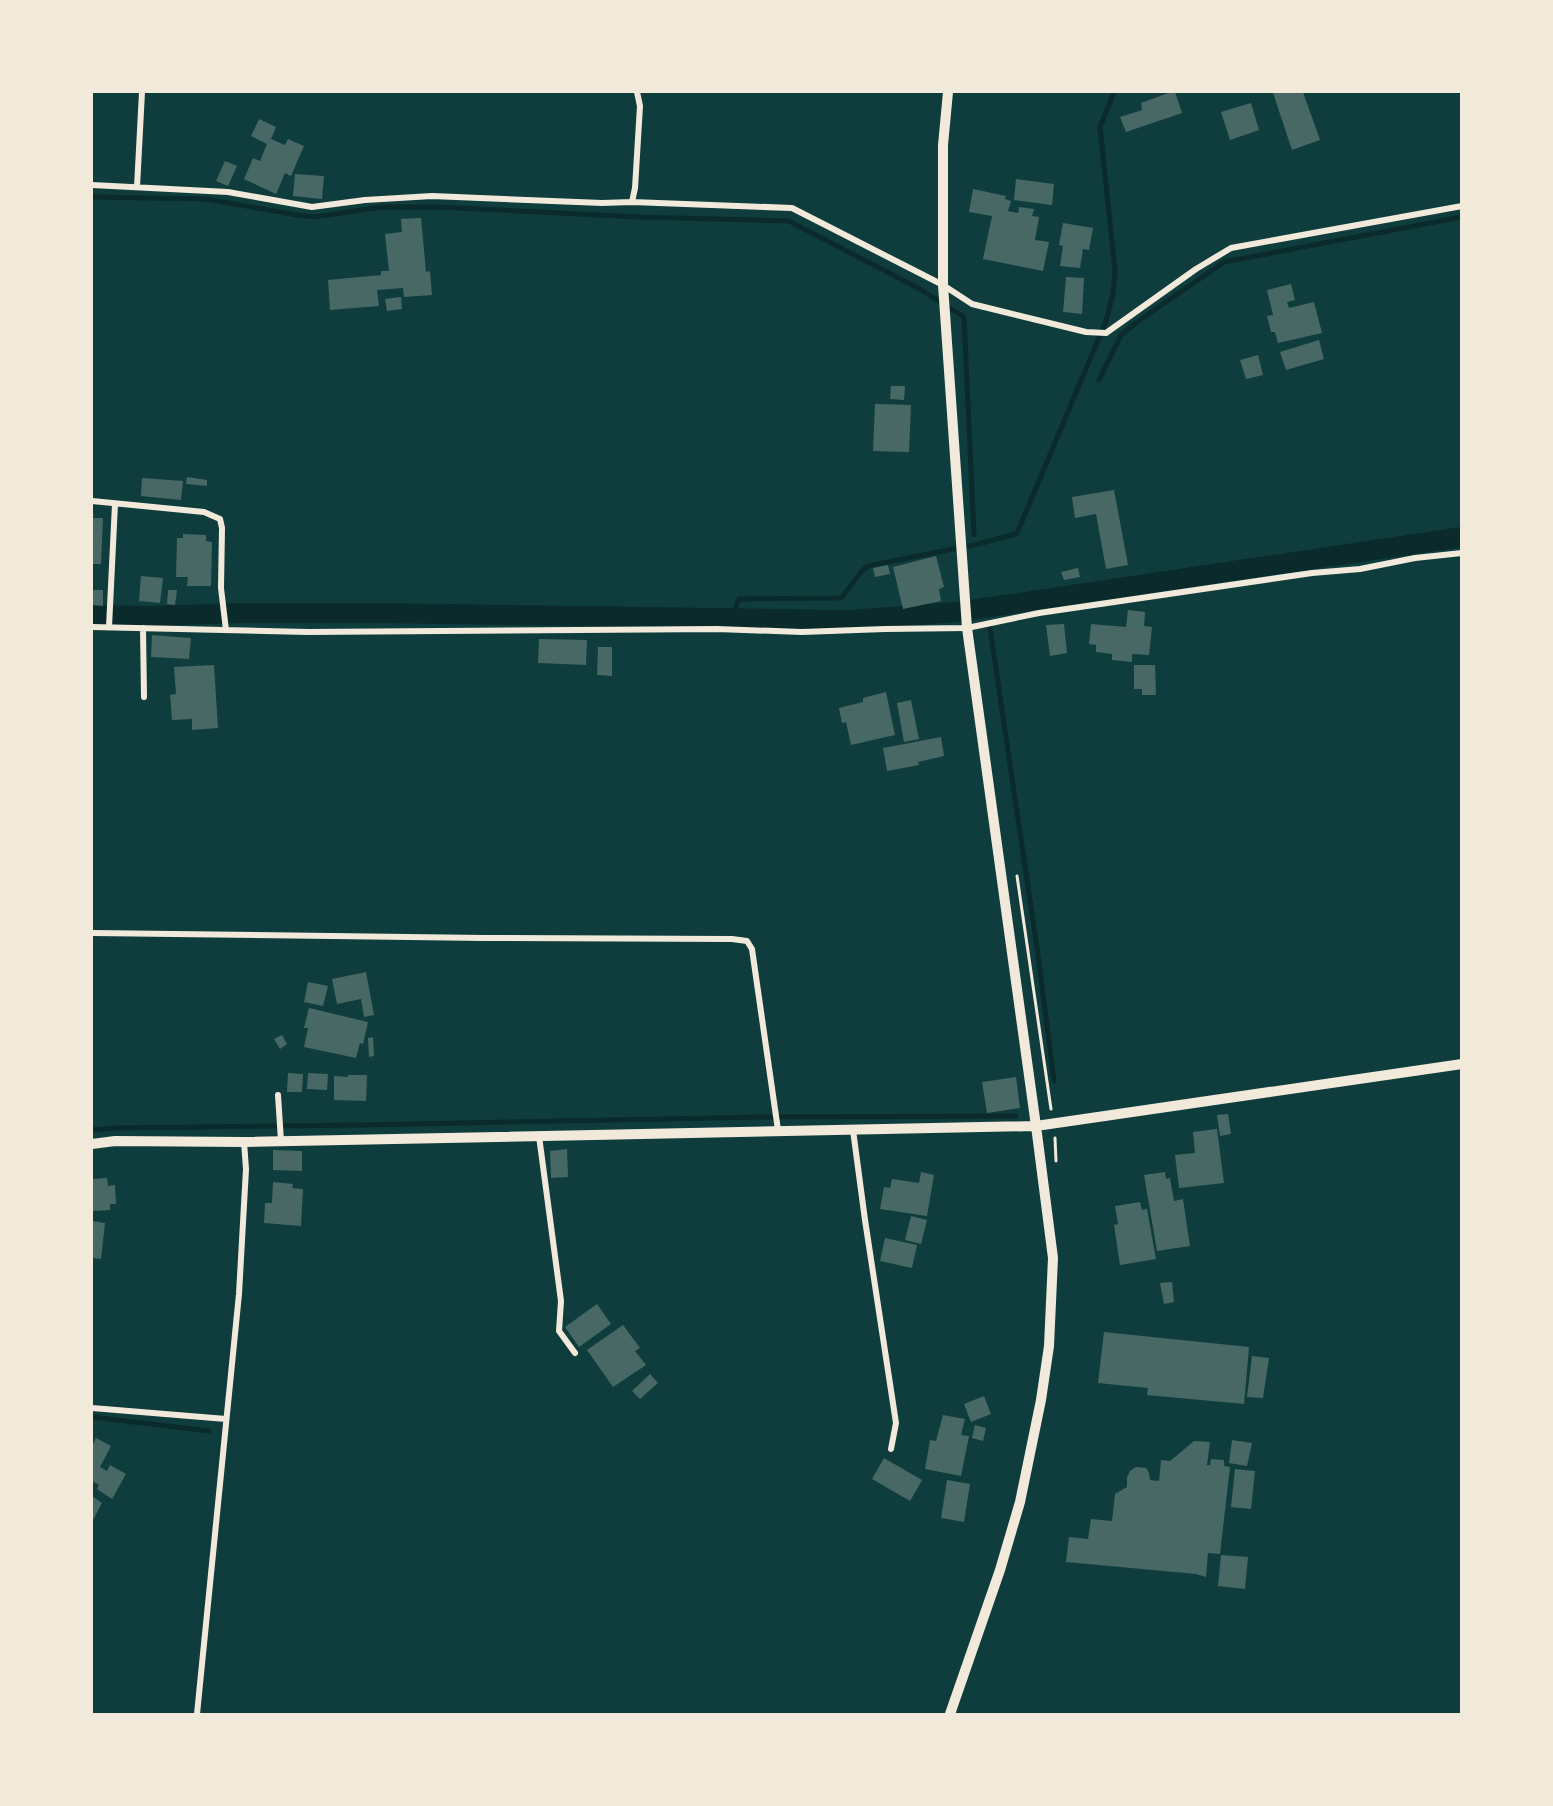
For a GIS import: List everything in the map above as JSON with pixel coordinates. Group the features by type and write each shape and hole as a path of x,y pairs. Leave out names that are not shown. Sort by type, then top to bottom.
{"street":[{"path":"137,187 142,92"},
{"path":"632,202 635,188 640,106 637,92"},
{"path":"948,92 943,144 943,285 967,628 1053,1258 1049,1346 1041,1400 1020,1502 1004,1558 950,1714"},
{"path":"92,184 228,192 312,207 365,200 432,196 792,208 943,285 972,304 1086,332 1106,333 1196,269 1232,248 1461,206"},
{"path":"92,501 204,512 220,519 222,528 221,588 226,630"},
{"path":"109,627 116,504"},
{"path":"92,627 308,632 717,629 802,632 885,628 967,628 1039,613 1461,553"},
{"path":"143,628 144,697"},
{"path":"92,933 732,939 747,941 752,949 778,1130"},
{"path":"92,1144 115,1141 243,1142 1036,1125 1461,1064"},
{"path":"279,1095 281,1141"},
{"path":"853,1130 896,1423 891,1449"},
{"path":"539,1136 561,1301 559,1331 575,1353"},
{"path":"197,1714 239,1294 246,1169 243,1142"},
{"path":"92,1408 226,1419"}],"building":[{"path":"1175,92 1182,113 1126,132 1120,117 1142,110 1141,103"},
{"path":"1303,92 1320,140 1292,150 1273,93"},
{"path":"1251,103 1259,130 1230,140 1221,112"},
{"path":"259,119 276,127 271,139 285,145 288,139 304,146 291,176 285,173 276,194 244,179 253,158 260,161 267,144 251,136"},
{"path":"225,161 237,166 228,186 216,181"},
{"path":"295,174 324,176 322,199 293,196"},
{"path":"1016,179 1054,184 1052,205 1014,200"},
{"path":"973,189 1006,196 1005,199 1011,201 1008,211 1018,213 1019,207 1034,209 1032,216 1039,217 1035,240 1049,242 1043,271 983,259 992,216 969,212"},
{"path":"421,218 426,272 430,271 432,295 404,297 403,288 377,290 379,306 330,310 328,280 381,275 381,271 389,271 385,234 402,232 401,219"},
{"path":"1063,223 1093,228 1089,250 1083,249 1080,268 1060,266 1063,246 1059,245"},
{"path":"1066,277 1084,278 1082,314 1063,312"},
{"path":"1291,284 1295,300 1287,302 1289,308 1314,302 1322,333 1278,343 1275,332 1271,332 1267,316 1273,315 1267,290"},
{"path":"401,297 402,309 387,311 385,299"},
{"path":"1319,340 1324,359 1286,370 1280,352"},
{"path":"1258,355 1263,375 1246,379 1240,360"},
{"path":"891,386 905,386 904,400 890,399"},
{"path":"875,404 911,405 909,452 873,451"},
{"path":"187,477 207,480 207,486 186,484"},
{"path":"142,478 183,481 181,500 141,496"},
{"path":"1114,490 1128,565 1106,569 1096,514 1075,518 1072,497"},
{"path":"92,514 94,514 93,518 103,518 101,564 92,564"},
{"path":"183,534 206,535 206,541 212,542 211,586 187,586 188,577 176,577 177,538 183,538"},
{"path":"936,556 944,587 939,589 941,601 903,609 893,567"},
{"path":"888,565 890,574 875,577 873,568"},
{"path":"1078,568 1080,577 1064,580 1061,572"},
{"path":"141,576 163,578 160,603 139,601"},
{"path":"92,590 103,590 103,606 92,605"},
{"path":"168,590 177,590 175,605 167,604"},
{"path":"1128,610 1145,612 1144,626 1152,627 1149,655 1132,654 1132,662 1112,660 1112,654 1096,652 1096,645 1089,644 1091,624 1126,627"},
{"path":"1064,624 1067,653 1050,656 1046,625"},
{"path":"152,635 191,638 189,659 151,657"},
{"path":"539,639 587,640 586,665 538,663"},
{"path":"598,647 612,647 612,676 597,675"},
{"path":"214,665 218,728 192,730 192,719 172,720 170,695 176,694 174,667"},
{"path":"1134,665 1155,665 1156,695 1142,695 1142,689 1134,689"},
{"path":"886,692 895,735 851,745 846,722 842,723 839,708 863,702 863,698"},
{"path":"911,700 919,739 904,742 897,703"},
{"path":"941,737 944,756 918,762 919,765 887,771 883,748"},
{"path":"366,972 374,1015 364,1017 361,999 337,1004 332,979"},
{"path":"308,982 328,986 323,1006 304,1002"},
{"path":"309,1008 368,1022 363,1044 360,1043 356,1058 304,1047 308,1028 304,1028"},
{"path":"282,1035 287,1044 280,1049 274,1039"},
{"path":"373,1037 374,1056 369,1057 368,1038"},
{"path":"288,1073 303,1074 302,1092 287,1092"},
{"path":"308,1073 328,1074 327,1090 307,1089"},
{"path":"348,1075 367,1075 366,1101 334,1100 334,1076 348,1077"},
{"path":"1016,1077 1020,1108 987,1113 982,1082"},
{"path":"1228,1114 1231,1134 1220,1136 1217,1115"},
{"path":"1217,1129 1224,1183 1179,1188 1175,1155 1195,1153 1193,1132"},
{"path":"567,1149 568,1177 551,1178 550,1151"},
{"path":"273,1150 302,1151 302,1171 273,1170"},
{"path":"921,1172 934,1175 927,1216 880,1209 884,1187 890,1188 892,1179 919,1183"},
{"path":"1165,1172 1166,1179 1170,1178 1174,1201 1183,1199 1190,1246 1157,1251 1144,1175"},
{"path":"107,1178 108,1186 115,1185 116,1204 110,1204 110,1210 92,1211 92,1179"},
{"path":"273,1182 293,1184 292,1188 303,1189 301,1226 264,1223 265,1203 272,1203"},
{"path":"1140,1202 1142,1210 1147,1209 1156,1259 1120,1265 1114,1225 1118,1224 1115,1206"},
{"path":"911,1216 927,1220 921,1244 905,1240"},
{"path":"92,1221 105,1223 101,1259 92,1258"},
{"path":"885,1238 917,1245 912,1268 880,1261"},
{"path":"1172,1282 1174,1302 1164,1304 1160,1283"},
{"path":"597,1304 611,1324 579,1347 565,1327"},
{"path":"623,1325 640,1348 635,1351 646,1365 613,1387 587,1350"},
{"path":"1104,1332 1249,1347 1244,1404 1147,1395 1148,1388 1098,1383"},
{"path":"1252,1356 1269,1358 1263,1398 1247,1397"},
{"path":"650,1374 658,1383 640,1399 632,1391"},
{"path":"984,1396 991,1414 971,1422 964,1404"},
{"path":"943,1415 965,1419 961,1435 969,1436 961,1476 925,1469 930,1440 936,1441"},
{"path":"975,1425 986,1428 983,1441 972,1438"},
{"path":"96,1438 111,1446 100,1467 107,1471 110,1465 126,1474 112,1499 97,1489 99,1485 92,1481 92,1443"},
{"path":"1232,1440 1252,1443 1247,1466 1229,1463"},
{"path":"1194,1441 1210,1442 1207,1465 1210,1465 1211,1459 1224,1460 1224,1466 1230,1467 1220,1554 1208,1553 1206,1577 1196,1574 1066,1562 1069,1537 1088,1539 1091,1519 1112,1521 1115,1494 1127,1487 1127,1477 1130,1471 1136,1467 1146,1468 1150,1480 1159,1481 1161,1460 1170,1461"},
{"path":"884,1458 922,1480 910,1501 872,1479"},
{"path":"1235,1469 1255,1471 1251,1509 1231,1507"},
{"path":"947,1480 970,1484 964,1522 941,1518"},
{"path":"92,1496 102,1503 92,1522"},
{"path":"1221,1555 1248,1557 1245,1589 1218,1586"}],"waterway":[{"path":"732,617 739,599 838,598 842,597 868,566 1016,534 1106,321 1113,294 1115,271 1100,127 1114,92"},
{"path":"92,197 206,199 315,217 382,207 438,207 638,217 789,221 920,289 964,317 974,535"},
{"path":"1099,380 1121,335 1224,262 1462,217"},
{"path":"92,615 382,613 848,620 957,612 1462,537"},
{"path":"990,628 1054,1081"},
{"path":"92,1130 764,1117 1016,1116"},
{"path":"92,1417 209,1431"}]}
